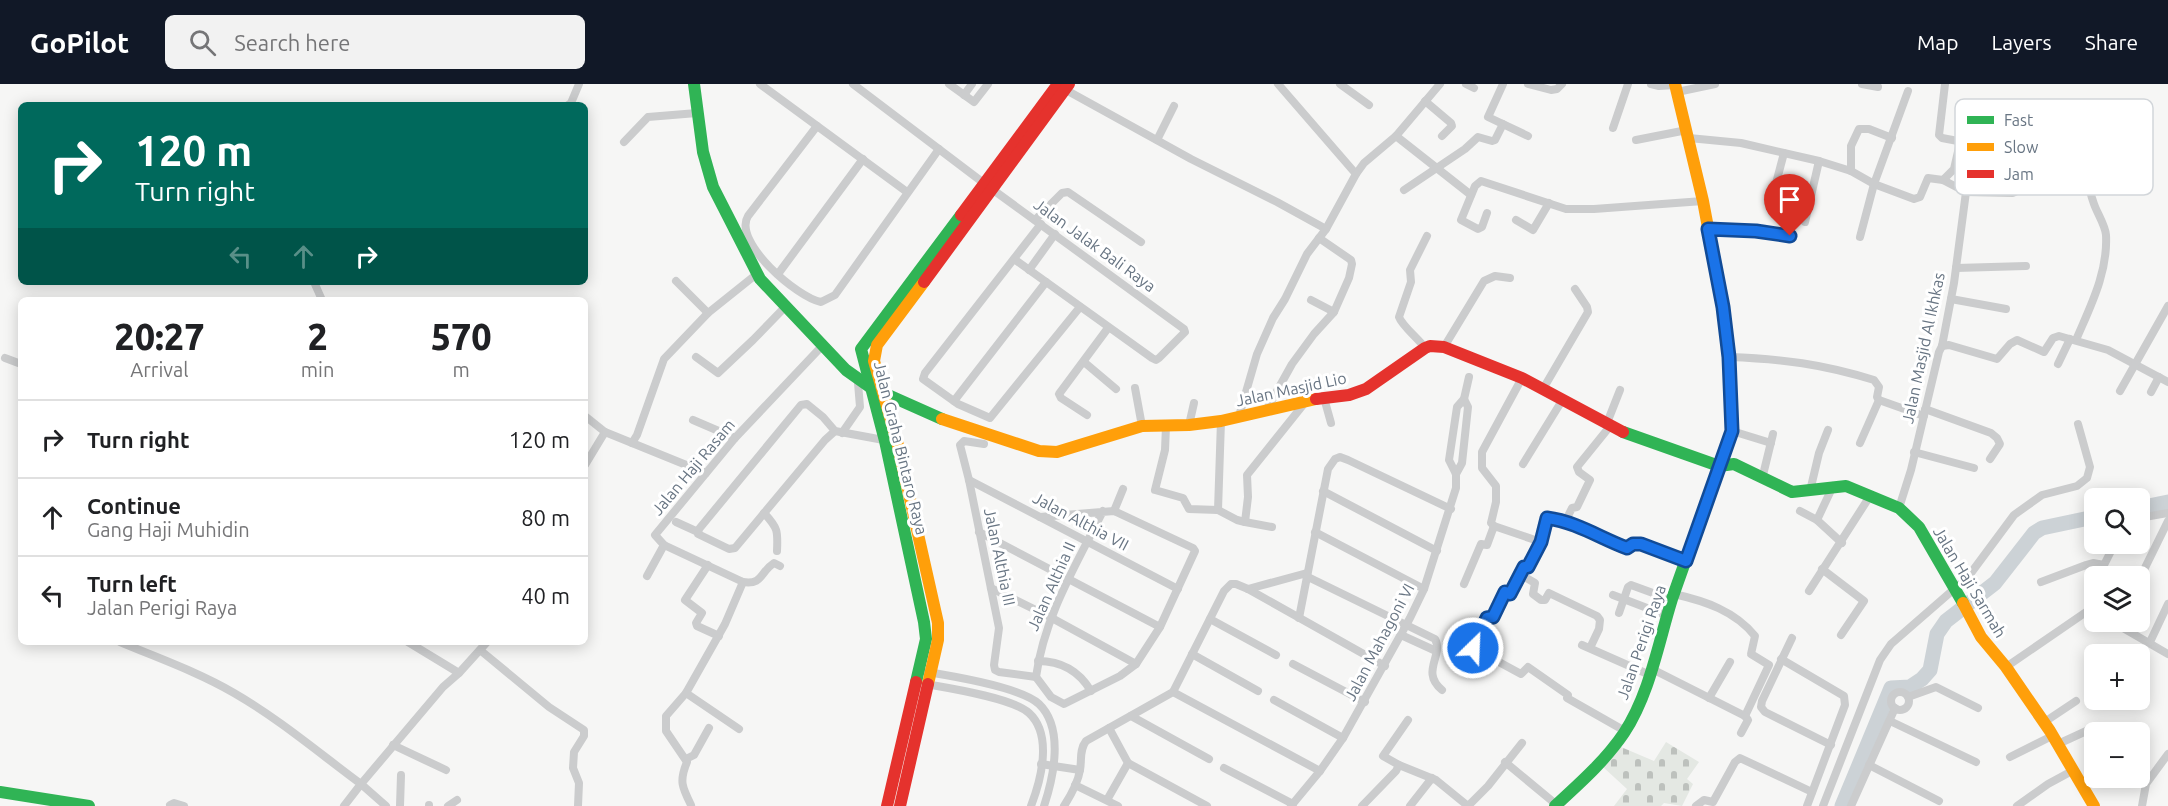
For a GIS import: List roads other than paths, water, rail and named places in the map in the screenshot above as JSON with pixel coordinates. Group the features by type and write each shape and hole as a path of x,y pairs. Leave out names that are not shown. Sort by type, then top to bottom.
{"main road":[{"name":"Jalan Masjid Lio","path":"694,84 703,152 713,187 758,273 846,370 870,387 955,425 1039,451 1058,452 1142,426 1189,425 1221,421 1307,400 1349,395 1366,389 1425,348"},
{"name":"Jalan Graha Bintaro Raya","path":"891,441 870,387 861,349 929,267 1064,86"},
{"path":"1675,87 1703,201 1723,307 1729,357 1732,431"},
{"name":"Jalan Graha Bintaro Raya","path":"900,806 923,678 926,639 883,393 874,361 877,345 929,267"},
{"path":"1425,348 1444,347 1521,378 1609,424 1661,446 1719,466"},
{"name":"Jalan Perigi Raya","path":"1556,805 1605,759 1625,731 1644,693 1673,597 1732,431"},
{"name":"Jalan Haji Sarmah","path":"1719,466 1734,464 1762,480 1792,492 1846,486 1899,508 1919,527 1981,637 2006,668 2055,740 2094,806"},
{"name":"Jalan Graha Bintaro Raya","path":"887,806 923,678"},
{"path":"0,792 89,806"},
{"path":"0,801 82,805"}],"street":[{"path":"572,102 579,84"},
{"path":"760,84 908,192"},
{"name":"Jalan Jalak Bali Raya","path":"853,84 989,187 1184,329 1185,332 1156,360 1108,328"},
{"path":"950,84 974,102 988,84"},
{"path":"964,95 972,84"},
{"path":"1278,84 1356,174"},
{"path":"1340,84 1369,105"},
{"path":"1239,416 1263,341 1307,254 1326,230 1356,174 1396,136 1440,84"},
{"path":"1503,84 1488,117 1528,136"},
{"path":"1528,84 1551,90 1557,89 1562,84"},
{"path":"1613,128 1628,84"},
{"path":"1651,84 1675,87 1715,84"},
{"path":"1862,84 1878,87"},
{"path":"1945,84 1939,135 1955,142"},
{"path":"1064,86 1157,140 1326,230"},
{"path":"1860,237 1875,184 1908,91"},
{"path":"1425,101 1452,124 1442,136"},
{"path":"1157,140 1174,106"},
{"path":"624,142 648,117 697,113"},
{"path":"1404,190 1465,149 1478,136 1495,140 1503,124"},
{"path":"818,126 745,220 747,237 762,260 778,274 816,301 821,302 835,296 939,149"},
{"path":"1851,171 1851,146 1859,129 1869,129 1892,138"},
{"path":"1636,140 1688,134 1741,143 1851,171 1875,184 1914,199 1920,197 1928,178 1943,180 1955,186"},
{"path":"1396,136 1471,195"},
{"path":"1775,187 1784,153"},
{"path":"778,274 863,159"},
{"path":"1805,222 1819,161"},
{"path":"1943,180 1954,169 1955,165"},
{"path":"1487,213 1482,227 1478,229 1461,220 1471,195 1478,182 1481,181 1566,209 1703,201"},
{"path":"1080,307 994,417 987,418 954,401 923,379 925,373 1014,259 1038,222 1062,194 1068,192 1141,242"},
{"name":"Jalan Masjid Al Ikhkas","path":"1899,508 1942,346 1952,299 1966,195"},
{"path":"2058,364 2073,340 2098,288 2105,259 2106,233 2091,195"},
{"path":"1516,220 1533,230 1549,203"},
{"path":"1708,229 1756,231 1790,236"},
{"path":"1029,270 1055,234"},
{"path":"1425,348 1415,334 1400,321 1399,317 1411,282 1410,270 1427,236"},
{"path":"1268,409 1292,364 1334,312 1353,264 1351,260 1319,238"},
{"path":"1014,259 1108,328 1059,394 1061,398 1087,415"},
{"path":"1956,268 2026,266"},
{"path":"632,444 664,359 708,313 758,273"},
{"path":"1444,347 1484,280 1495,276 1510,278"},
{"path":"676,281 708,313"},
{"path":"954,401 1046,282"},
{"path":"1543,389 1588,312 1575,290"},
{"path":"1952,299 2006,309"},
{"path":"1311,300 1334,312"},
{"path":"696,357 718,373 786,306"},
{"path":"2120,391 2168,306"},
{"path":"1942,346 1949,345 1997,358 2010,344 2018,340 2044,352 2056,336 2108,350 2164,380 2151,392"},
{"name":"Jalan Haji Rasam","path":"664,545 655,535 735,438 822,345"},
{"path":"1729,357 1814,364 1874,380 1877,383 1879,400 1860,442"},
{"path":"5,358 18,363"},
{"path":"1084,362 1116,389"},
{"name":"Jalan Mahagoni VI","path":"1292,805 1320,771 1365,702 1424,589 1451,509 1456,488 1455,474 1462,463 1468,408 1464,399 1469,377"},
{"path":"1521,378 1482,453 1482,468 1496,486 1497,502 1491,523 1541,542"},
{"path":"676,522 732,549 825,440 839,432 860,407 858,383"},
{"path":"1135,387 1142,426"},
{"path":"1565,522 1572,508 1577,507 1590,480 1579,472 1577,467 1609,424 1620,390"},
{"path":"1324,398 1330,423"},
{"path":"1522,464 1563,399"},
{"path":"1245,522 1248,496 1247,476 1307,400"},
{"path":"1879,400 1991,432 2000,444 1990,459"},
{"path":"1189,425 1194,403"},
{"path":"698,532 801,405 807,404 839,432 891,441"},
{"path":"588,418 605,432 706,473"},
{"path":"693,420 735,438"},
{"path":"1218,510 1221,421"},
{"path":"1823,806 1880,660 1891,644 1968,577 2014,515 2042,495 2077,486 2086,478 2090,467 2078,424"},
{"path":"1166,426 1165,450 1156,491 1183,498 1189,509 1218,510 1237,520 1272,527"},
{"path":"1810,491 1819,453 1828,430"},
{"path":"1732,431 1771,443"},
{"path":"588,460 605,432"},
{"path":"1762,480 1773,434"},
{"name":"Jalan Althia III","path":"984,444 964,441 960,445 1000,635 995,670 1036,677"},
{"path":"1914,452 1974,468"},
{"path":"1299,618 1323,491 1328,469 1335,459 1340,457 1451,509"},
{"name":"Jalan Althia VII","path":"969,480 1178,589"},
{"path":"1817,520 1833,486"},
{"path":"1114,511 1123,489"},
{"path":"1323,491 1437,551"},
{"path":"1809,591 1842,543 1870,496"},
{"name":"Jalan Althia II","path":"1036,677 1050,617 1103,511"},
{"path":"1036,677 1053,699 1064,704 1120,676 1136,664 1160,627 1196,551 1114,511 1040,517"},
{"path":"1800,511 1817,520 1842,543"},
{"path":"764,513 776,525 777,551"},
{"path":"2150,516 2168,513"},
{"path":"1625,731 1567,698 1568,694 1528,667 1521,674 1473,648 1487,618 1493,617 1505,592 1510,594 1524,567 1528,567 1541,542 1547,518 1579,525 1627,548 1633,544 1641,544 1686,561"},
{"path":"2146,566 2168,521"},
{"path":"1464,584 1481,544 1487,545 1494,526"},
{"path":"979,532 1160,627"},
{"path":"1315,532 1424,589"},
{"path":"647,576 664,545 743,582 753,583 759,580 774,563 780,566"},
{"path":"2041,582 2093,563 2104,565 2110,554"},
{"path":"708,565 685,600 702,613 696,623 698,626 719,636"},
{"path":"1822,569 1864,601 1841,635"},
{"path":"1248,589 1306,574 1435,639 1437,644 1432,670 1433,678 1442,690"},
{"path":"1521,575 1535,583 1533,594 1541,600 1545,600 1549,593 1597,616 1600,620 1599,629 1586,647 1651,672 1745,716 1748,720 1741,733"},
{"path":"691,806 683,789 681,777 687,762 666,731 665,723 671,709 686,693 719,636 738,598 743,582"},
{"path":"1064,806 1076,785 1083,745 1173,692 1226,586 1236,584 1248,589 1385,666"},
{"path":"1619,613 1628,587 1631,585 1673,597 1701,600 1723,610 1737,620 1755,636 1750,654 1769,665 1745,716"},
{"path":"991,588 1136,664"},
{"path":"995,607 1006,595"},
{"path":"1613,595 1668,616"},
{"path":"2150,642 2168,604"},
{"path":"2006,668 2084,614"},
{"path":"1210,619 1276,655"},
{"path":"2133,632 2168,654"},
{"path":"1401,634 1436,651"},
{"path":"1792,638 1761,707 1765,712 1831,745"},
{"path":"127,645 232,691 262,710 361,784 386,806"},
{"path":"413,645 459,673"},
{"path":"344,806 443,687 484,645"},
{"path":"480,650 549,707 584,730 584,736 574,752 573,768 579,783 578,806"},
{"path":"1192,654 1258,691"},
{"path":"1781,659 1844,696 1845,705 1807,806"},
{"path":"1038,661 1053,662 1067,667 1082,679 1091,691"},
{"path":"1709,698 1730,662"},
{"path":"1293,664 1365,702"},
{"path":"923,678 1014,691 1030,697 1040,706 1051,724 1054,742 1054,766 1044,806"},
{"path":"923,678 999,699 1030,714 1040,730 1043,747 1031,806"},
{"path":"1908,697 1922,694 1936,687 1978,708"},
{"path":"1173,692 1320,771"},
{"path":"686,693 739,729"},
{"path":"1903,693 1908,697 1909,703 1906,707 1895,708 1892,703 1894,694 1903,693"},
{"path":"1030,714 1053,699"},
{"path":"1274,700 1343,738"},
{"path":"2043,723 2076,700"},
{"path":"1851,806 1895,708"},
{"path":"1131,716 1209,759"},
{"path":"1408,720 1383,755 1399,765 1432,778 1468,806 1488,786 1522,743"},
{"path":"1890,721 1976,762"},
{"path":"686,759 694,755 709,728"},
{"path":"1109,728 1128,763 1207,806"},
{"path":"2010,757 2084,731"},
{"path":"393,745 436,763 446,770"},
{"path":"2142,806 2146,784 2168,754"},
{"path":"1696,806 1704,800 1717,804 1735,762 1740,758 1812,792"},
{"path":"1505,762 1556,805"},
{"path":"1107,800 1128,763"},
{"path":"1041,764 1080,770"},
{"path":"1362,806 1399,765"},
{"path":"1869,765 1940,801"},
{"path":"1224,768 1292,805"},
{"path":"2017,806 2048,784 2072,771"},
{"path":"400,806 401,775"},
{"path":"1410,806 1432,778"},
{"path":"1076,785 1118,806"},
{"path":"448,806 457,800"},
{"path":"170,805 174,803 184,806"}],"waterway":[{"path":"2150,506 2168,502"},
{"path":"1842,806 1891,688 1910,687 1930,670 1937,634 1946,621 1995,583 2034,533 2042,528 2084,519"}]}
